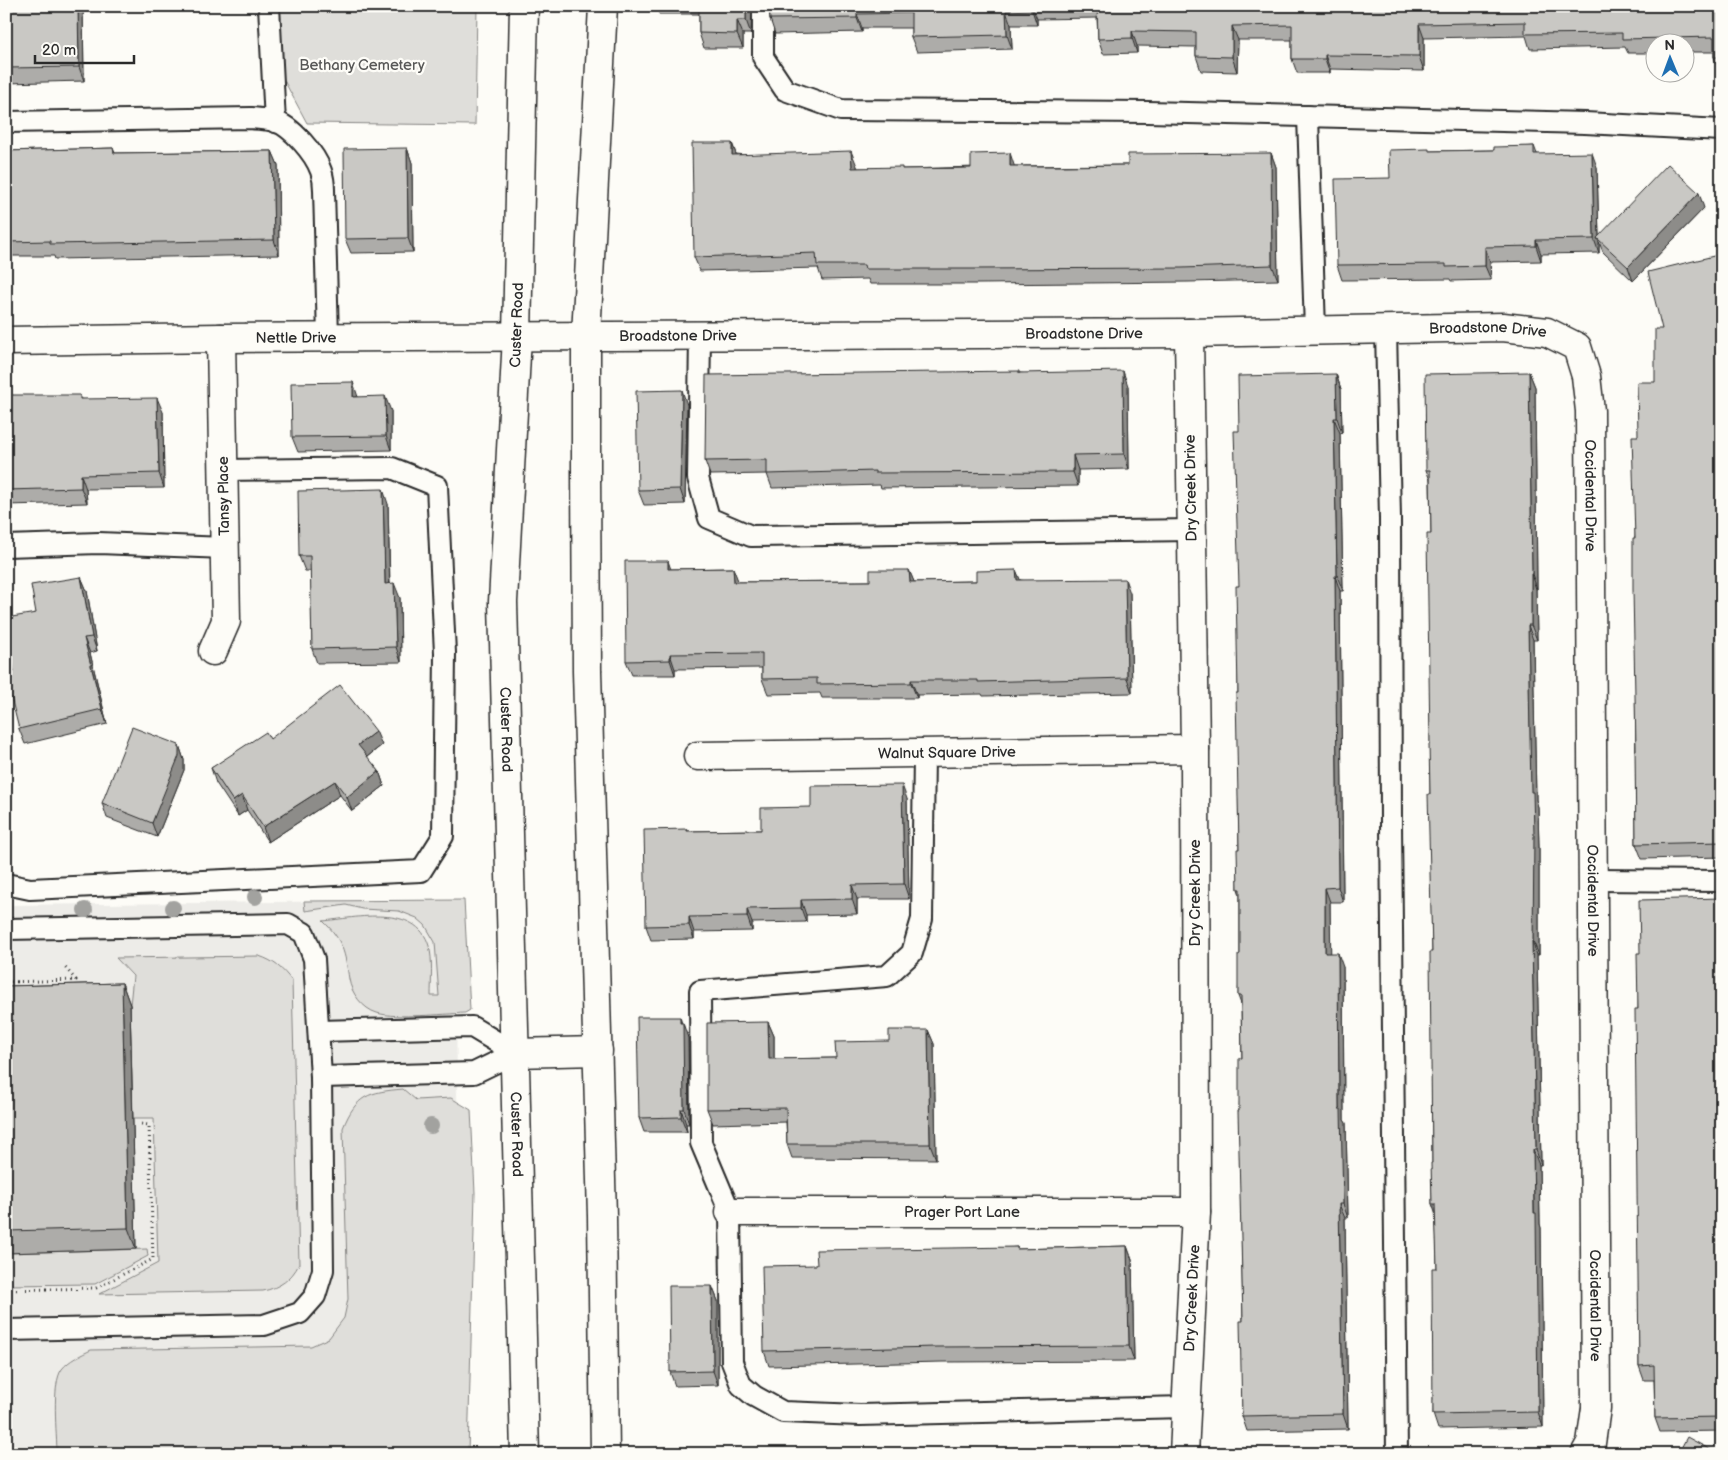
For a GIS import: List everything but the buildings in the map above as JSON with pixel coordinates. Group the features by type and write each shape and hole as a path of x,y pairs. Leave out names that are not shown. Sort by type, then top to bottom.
{"street":[{"name":"Custer Road","path":"524,6 517,336 503,602 525,1454"},
{"path":"603,6 586,336 587,671 598,1051 605,1454"},
{"name":"Broadstone Drive","path":"586,336 1189,333 1503,327 1547,332 1577,347"},
{"name":"Dry Creek Drive","path":"1184,1454 1196,1212 1195,749 1189,333"},
{"name":"Nettle Drive","path":"6,340 586,336"},
{"name":"Tansy Place","path":"213,651 226,621 221,338"},
{"name":"Occidental Drive","path":"1577,347 1586,376 1590,411 1596,1408 1591,1443 1585,1454"},
{"name":"Walnut Square Drive","path":"698,756 1195,749"},
{"path":"515,1053 598,1051"},
{"name":"Prager Port Lane","path":"730,1212 1196,1212"}],"lane":[{"path":"270,6 275,122"},
{"path":"763,6 762,57 785,90 841,110 1148,112 1585,123 1722,130"},
{"path":"1308,116 1315,330"},
{"path":"6,122 251,118 275,122 285,126 296,135 317,161 322,172 328,337"},
{"path":"1386,329 1390,518 1397,1454"},
{"path":"700,336 698,478 709,518 751,536 1192,530"},
{"path":"6,884 30,889 421,870 443,836 445,653 437,486 392,468 223,470"},
{"path":"6,546 99,543 225,548"},
{"path":"924,753 922,918 912,953 888,976 700,991 701,1143 730,1212 732,1362 741,1384 754,1396 783,1412 860,1415 1185,1407"},
{"path":"1593,880 1722,881"},
{"path":"6,929 288,924 304,933 314,959 319,1031 323,1270 316,1296 300,1312 264,1325 6,1330"},
{"path":"319,1031 472,1027 515,1053"},
{"path":"321,1077 474,1073 515,1053"}],"path":[{"path":"6,982 76,980 63,965"},
{"path":"48,981 49,990"},
{"path":"6,1290 96,1288 153,1259 149,1125 141,1124"}],"shaded area":[{"path":"455,900 461,1454 6,1454 6,905"}],"green space":[{"name":"Bethany Cemetery","path":"279,6 477,6 475,125 307,123 279,71"},
{"path":"464,900 470,1010 465,1013 407,1016 377,1013 367,1008 358,1000 350,984 342,947 335,934 323,921 384,916 399,918 412,924 422,932 429,946 431,996 439,996 435,942 425,925 417,918 399,911 362,909 346,905 305,911 304,901"},
{"path":"259,956 269,960 285,972 292,981 299,1264 293,1274 284,1282 274,1288 263,1291 99,1294 158,1263 154,1118 133,1118 130,1005 133,976 116,958"},
{"path":"403,1089 416,1100 451,1098 471,1110 475,1193 468,1454 57,1454 56,1397 59,1376 62,1369 68,1363 91,1350 311,1346 329,1338 344,1318 348,1299 343,1128 353,1108 365,1097 381,1092"},
{"path":"147,1249 148,1256 95,1284 6,1285 6,1253"}]}
